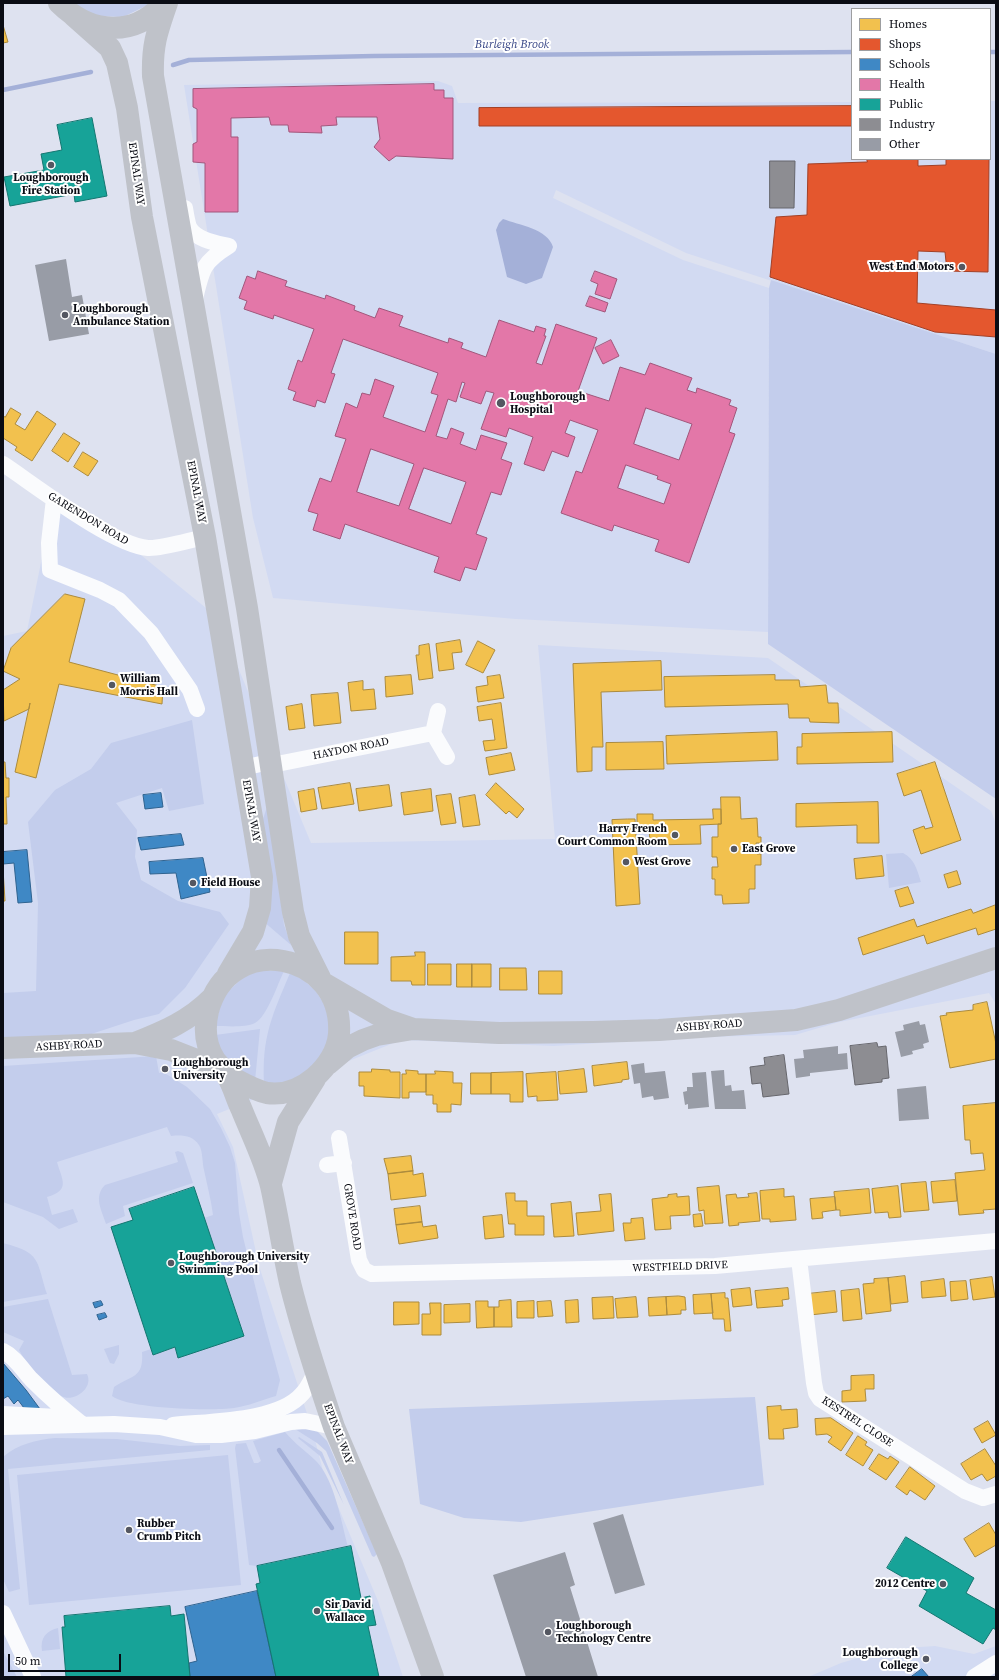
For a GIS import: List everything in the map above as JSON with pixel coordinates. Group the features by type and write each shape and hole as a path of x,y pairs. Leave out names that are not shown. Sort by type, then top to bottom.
{"main road":[{"path":"66,10 86,22 107,28 124,27 145,19 166,3"},
{"path":"166,3 155,38 152,54 153,76 165,152 234,532 292,912 298,936 336,1006 339,1022 338,1037 334,1052 323,1070 295,1089 269,1093 259,1091 224,1073 212,1056 206,1032 206,1021 212,998 225,979 247,964 272,959 289,962 307,969 322,982"},
{"name":"EPINAL WAY","path":"66,10 110,48 118,62 127,108 142,217 205,537 262,876 260,900 253,932 225,979"},
{"path":"205,537 234,532"},
{"name":"ASHBY ROAD","path":"323,1070 347,1048 363,1040 377,1035 413,1029 499,1033 593,1032 659,1030 796,1020 839,1010 996,958"},
{"name":"ASHBY ROAD","path":"322,982 387,1020 413,1029"},
{"name":"ASHBY ROAD","path":"135,1043 174,1027 198,1012 212,998"},
{"name":"ASHBY ROAD","path":"3,1048 135,1043 176,1052 224,1073"},
{"name":"EPINAL WAY","path":"270,1183 288,1122 323,1070"},
{"name":"EPINAL WAY","path":"224,1073 270,1183 290,1283 334,1427 392,1563 434,1677"}],"street":[{"path":"165,152 177,178 189,227 196,234 205,239 229,246 209,260 201,273 194,305"},
{"name":"GARENDON ROAD","path":"3,464 102,530 136,546 150,548 205,537"},
{"path":"54,499 49,543 50,570 100,590 119,600 151,633 190,690 197,709"},
{"path":"438,711 433,734 447,757"},
{"name":"HAYDON ROAD","path":"243,768 269,762 282,763 433,734"},
{"name":"GROVE ROAD","path":"339,1138 359,1260 364,1270"},
{"path":"327,1165 344,1163"},
{"name":"WESTFIELD DRIVE","path":"364,1270 372,1274 392,1274 715,1266 996,1241"},
{"name":"KESTREL CLOSE","path":"799,1259 814,1383 816,1394 820,1399 965,1491 983,1498 996,1494"},
{"path":"3,1351 13,1357 22,1370 56,1404 82,1424"},
{"path":"3,1427 58,1427 82,1424 160,1427 253,1417 287,1406 302,1395 316,1370"},
{"path":"3,1414 58,1417 82,1424"},
{"path":"160,1427 196,1435 221,1435 256,1431 291,1422 306,1421 334,1427"},
{"path":"3,1613 33,1677"},
{"path":"974,1677 996,1663"}],"shaded area":[{"path":"70,3 152,3 123,17 95,16"},
{"name":"Loughborough Hospital","path":"438,81 452,86 458,103 851,102 851,160 991,160 991,101 996,101 996,354 686,253 556,190 553,198 683,260 769,288 768,632 516,619 273,598 253,518 184,85"},
{"path":"503,219 532,228 550,241 553,247 542,278 526,284 507,277 496,230 499,223"},
{"path":"771,280 996,354 996,799 768,644 769,288"},
{"name":"Loughborough University","path":"54,499 125,542 217,617 311,843 555,839 538,645 768,658 991,811 996,824 996,1004 989,993 839,1022 795,1035 696,1037 554,1046 401,1040 217,1114 233,1147 259,1266 313,1432 323,1471 378,1601 403,1677 3,1677 3,636 27,631"},
{"path":"192,720 204,804 169,811 162,788 116,803 137,830 135,857 141,880 178,901 220,912 229,924 185,988 159,1014 134,1020 73,1040 3,1041 3,993 36,991 38,903 28,822 55,790 91,769 111,743"},
{"path":"268,804 284,925 291,945 263,921 262,822"},
{"path":"903,853 913,862 921,882 889,888 886,854"},
{"path":"258,971 284,971 264,1014 259,1020 251,1025 215,1026 223,996 245,976"},
{"path":"290,973 302,979 315,990 324,1004 331,1022 324,1057 299,1078 281,1083 264,1083 265,1052 270,1026 273,1014"},
{"path":"260,1029 255,1081 242,1076 219,1050 215,1035"},
{"path":"156,1056 159,1073 163,1072 187,1087 210,1109 230,1147 235,1163 239,1213 243,1237 280,1380 276,1396 244,1406 223,1409 171,1408 135,1404 112,1396 114,1387 139,1372 142,1361 142,1352 151,1349 153,1355 175,1347 178,1357 204,1218 213,1215 201,1150 199,1145 193,1139 186,1136 171,1136 167,1127 57,1162 63,1184 59,1191 47,1197 52,1215 73,1209 78,1222 59,1229 43,1217 3,1202 3,1066"},
{"path":"178,1151 183,1153 193,1183 123,1206 125,1216 106,1224 99,1199 101,1190 105,1185 178,1162 175,1152"},
{"path":"3,1243 31,1254 38,1265 47,1294 3,1302"},
{"path":"48,1299 72,1375 87,1374 88,1384 82,1393 77,1396 66,1398 49,1388 27,1363 19,1350 24,1341 3,1332 3,1307"},
{"path":"119,1345 119,1354 114,1364 110,1363 104,1349"},
{"path":"755,1397 764,1485 521,1522 464,1518 420,1504 409,1409"},
{"path":"314,1428 327,1441 377,1554 374,1557 372,1556 326,1451 317,1443 295,1429"},
{"path":"285,1432 317,1462 323,1470 337,1502 348,1547 257,1566 249,1565 235,1448 236,1444 246,1443 254,1463 258,1463 261,1461 253,1441"},
{"path":"299,1437 322,1452 344,1505 320,1456 298,1438"},
{"path":"55,1438 117,1439 180,1446 210,1445 210,1450 8,1469 20,1589 9,1592 3,1579 3,1457 28,1443"},
{"name":"Rubber Crumb Pitch","path":"228,1455 241,1585 29,1605 17,1475"},
{"path":"58,1628 60,1649 42,1651 42,1642 47,1633"},
{"name":"Loughborough College","path":"935,1646 974,1654 996,1646 996,1677 808,1677 841,1663 889,1649"},
{"path":"3,1651 17,1677 3,1677"}],"building: Homes":[{"path":"3,25 8,42 3,43"},
{"path":"11,408 21,414 15,424 25,430 37,411 56,424 32,461 15,450 17,447 3,438 3,416 5,417"},
{"path":"64,433 80,443 68,462 52,451"},
{"path":"83,452 98,461 88,476 74,467"},
{"name":"William Morris Hall","path":"65,594 85,599 69,662 163,687 162,704 59,684 36,778 15,772 29,709 4,721 3,690 20,679 3,671 11,648"},
{"path":"460,640 462,652 452,653 454,669 439,671 436,644"},
{"path":"478,641 495,650 483,673 466,665"},
{"path":"429,644 433,678 419,680 416,655 419,655 419,646"},
{"path":"661,661 662,690 601,692 603,747 592,747 592,771 577,772 573,664"},
{"path":"411,675 413,694 386,697 385,677"},
{"path":"500,675 504,698 478,702 476,687 488,685 487,677"},
{"path":"775,675 775,680 799,680 800,687 826,685 828,703 838,703 839,723 810,722 809,718 789,718 788,704 665,707 664,677"},
{"path":"363,681 363,690 374,689 376,709 351,711 348,683"},
{"path":"338,693 341,723 314,726 311,695"},
{"path":"501,703 507,748 485,751 483,741 495,740 492,719 479,721 477,707"},
{"path":"302,704 305,728 289,730 286,707"},
{"path":"777,732 778,760 667,764 666,736"},
{"path":"892,732 893,762 797,764 797,747 802,747 802,734"},
{"path":"663,742 664,769 606,770 606,743"},
{"path":"511,753 515,770 489,775 486,758"},
{"path":"3,762 5,762 6,778 9,778 9,797 6,797 7,824 3,824"},
{"path":"935,762 961,840 921,854 913,830 924,826 925,829 933,827 921,790 904,796 897,774"},
{"path":"350,783 354,804 322,809 318,788"},
{"path":"496,783 524,809 517,818 509,811 506,814 486,795"},
{"path":"389,785 392,806 359,811 356,789"},
{"path":"314,789 317,809 301,812 298,792"},
{"path":"431,789 433,811 404,815 401,793"},
{"path":"451,794 456,823 441,825 436,796"},
{"path":"475,795 480,825 463,827 459,798"},
{"name":"East Grove","path":"721,797 740,797 741,819 757,818 758,837 761,837 761,843 756,843 757,854 761,854 761,865 755,865 755,889 749,889 749,903 723,904 722,895 715,895 715,879 712,879 712,867 718,867 717,857 712,857 712,837 718,837 718,824 721,824"},
{"path":"878,802 879,843 857,843 857,825 796,827 796,804"},
{"name":"Harry French Court Common Room","path":"713,809 721,809 721,824 700,825 701,844 650,845 649,826 637,826 637,814 653,814 653,820 713,819"},
{"name":"West Grove","path":"635,819 640,904 616,906 612,820"},
{"path":"882,856 884,876 856,879 854,859"},
{"path":"3,869 5,901 3,901"},
{"path":"957,871 961,884 948,888 944,875"},
{"path":"908,887 914,903 900,907 895,891"},
{"path":"996,905 996,929 978,935 976,928 927,944 924,935 863,955 858,938 914,919 917,927 971,909 973,913"},
{"path":"345,932 378,932 378,964 345,964"},
{"path":"415,952 425,952 425,985 412,985 411,981 391,981 391,957 415,956"},
{"path":"428,964 451,964 451,985 428,985"},
{"path":"457,964 472,964 472,987 457,987"},
{"path":"472,964 491,964 491,987 472,987"},
{"path":"500,968 526,968 527,990 500,990"},
{"path":"539,971 562,971 562,994 539,994"},
{"path":"987,1002 996,1044 996,1059 950,1068 940,1016 947,1015 946,1013 973,1010 973,1005"},
{"path":"627,1062 629,1079 622,1080 622,1082 594,1086 592,1066"},
{"path":"372,1069 400,1072 400,1098 364,1096 364,1086 359,1086 359,1072 371,1072"},
{"path":"584,1069 587,1092 560,1094 558,1072"},
{"path":"406,1070 418,1071 418,1074 426,1074 426,1092 409,1092 409,1098 402,1098 402,1074 406,1074"},
{"path":"435,1071 453,1072 453,1083 462,1083 461,1105 451,1104 451,1112 437,1112 437,1104 433,1104 433,1095 426,1095 426,1074 435,1074"},
{"path":"523,1072 523,1102 510,1102 510,1094 491,1094 491,1073"},
{"path":"556,1072 558,1100 537,1101 537,1096 528,1097 526,1074"},
{"path":"471,1073 491,1073 491,1094 471,1094"},
{"path":"996,1103 996,1209 983,1210 984,1213 959,1215 955,1173 985,1170 983,1153 971,1154 970,1140 965,1140 963,1106"},
{"path":"411,1156 413,1171 388,1174 384,1159"},
{"path":"413,1171 413,1175 423,1173 426,1196 391,1200 388,1174"},
{"path":"955,1180 957,1201 933,1203 931,1182"},
{"path":"926,1182 929,1210 904,1212 901,1184"},
{"path":"719,1186 723,1223 705,1224 704,1210 699,1211 697,1188"},
{"path":"898,1186 901,1217 889,1218 888,1212 875,1213 872,1189"},
{"path":"784,1189 784,1197 794,1196 796,1220 770,1222 770,1219 762,1219 760,1191"},
{"path":"869,1189 871,1213 840,1216 840,1210 836,1210 834,1192"},
{"path":"506,1193 515,1193 515,1201 527,1201 527,1216 544,1216 544,1235 515,1235 515,1224 509,1224"},
{"path":"757,1193 760,1221 738,1223 739,1225 729,1226 726,1195 736,1194 737,1198 749,1197 748,1194"},
{"path":"611,1194 614,1231 578,1235 576,1213 601,1211 599,1195"},
{"path":"677,1194 677,1197 689,1196 690,1215 670,1216 671,1229 655,1230 652,1199"},
{"path":"835,1197 836,1210 822,1212 823,1218 812,1219 810,1199"},
{"path":"571,1202 574,1236 554,1237 551,1204"},
{"path":"420,1206 422,1222 396,1225 394,1209"},
{"path":"701,1214 703,1226 694,1227 693,1215"},
{"path":"502,1215 504,1237 485,1239 483,1217"},
{"path":"643,1218 645,1239 625,1241 623,1223 631,1223 631,1219"},
{"path":"422,1222 423,1227 436,1225 438,1238 399,1244 396,1225"},
{"path":"905,1276 908,1302 891,1304 888,1278"},
{"path":"992,1277 995,1297 973,1300 970,1280"},
{"path":"888,1278 891,1311 866,1314 863,1284 874,1283 874,1279"},
{"path":"944,1279 946,1296 922,1298 921,1282"},
{"path":"966,1281 968,1299 951,1301 950,1282"},
{"path":"750,1288 752,1305 733,1307 731,1290"},
{"path":"788,1288 789,1299 782,1300 783,1306 757,1308 755,1291"},
{"path":"859,1289 862,1319 843,1321 841,1291"},
{"path":"835,1291 837,1312 810,1315 807,1294"},
{"path":"725,1293 725,1298 728,1298 731,1331 725,1331 724,1319 713,1319 711,1294"},
{"path":"711,1294 713,1313 694,1314 693,1295"},
{"path":"613,1297 614,1318 593,1319 592,1298"},
{"path":"636,1297 638,1317 617,1318 615,1299"},
{"path":"666,1297 685,1297 686,1310 681,1310 681,1314 667,1315"},
{"path":"666,1297 667,1315 649,1316 648,1298"},
{"path":"511,1300 512,1327 494,1327 494,1307 499,1307 499,1301"},
{"path":"578,1300 579,1322 566,1323 565,1301"},
{"path":"476,1301 488,1301 488,1307 494,1307 494,1327 477,1328"},
{"path":"534,1301 534,1318 517,1318 517,1302"},
{"path":"551,1301 553,1316 538,1317 537,1302"},
{"path":"394,1302 419,1302 419,1324 394,1325"},
{"path":"430,1303 441,1303 441,1335 422,1335 422,1314 430,1314"},
{"path":"470,1304 470,1322 444,1323 444,1305"},
{"path":"874,1375 874,1389 865,1389 866,1401 842,1402 842,1391 851,1390 851,1376"},
{"path":"781,1406 781,1410 797,1409 798,1427 783,1429 784,1439 769,1439 767,1407"},
{"path":"831,1418 853,1433 841,1451 828,1442 832,1437 827,1434 816,1435 815,1419"},
{"path":"988,1421 996,1435 982,1443 974,1429"},
{"path":"858,1436 867,1442 865,1445 873,1450 863,1466 846,1455"},
{"path":"985,1449 996,1466 996,1476 987,1481 982,1474 971,1480 961,1464"},
{"path":"879,1454 888,1459 890,1456 899,1462 886,1480 869,1469"},
{"path":"910,1467 935,1486 925,1500 910,1490 907,1495 896,1487"},
{"path":"989,1523 996,1535 996,1545 975,1557 964,1539"}],"building: Shops":[{"path":"851,106 851,126 479,126 479,108"},
{"path":"867,160 918,160 918,166 946,165 946,160 989,160 988,272 947,271 945,252 918,251 917,303 996,310 996,337 935,332 770,277 776,217 807,215 808,164 867,162"}],"building: Schools":[{"path":"161,793 163,807 145,809 143,795"},
{"path":"181,834 184,845 141,850 138,838"},
{"path":"27,850 32,902 18,903 14,863 3,864 3,852"},
{"name":"Field House","path":"203,858 210,892 181,899 176,873 150,874 149,862"},
{"path":"101,1301 103,1305 95,1308 93,1303"},
{"path":"105,1313 107,1317 99,1320 97,1315"},
{"path":"3,1363 40,1409 24,1408 18,1400 14,1404 8,1396 3,1399"},
{"path":"257,1591 276,1677 190,1677 189,1663 197,1661 185,1607"},
{"path":"922,1669 929,1677 911,1677"}],"building: Health":[{"path":"434,84 434,90 444,90 444,98 453,98 453,159 396,156 389,161 374,147 380,139 377,117 336,117 337,125 321,126 322,133 289,132 288,125 271,125 269,117 231,118 231,137 238,137 238,212 205,212 205,163 193,162 193,144 197,142 197,109 193,107 193,89"},
{"path":"258,271 287,281 285,286 325,299 326,295 355,306 354,310 375,318 379,308 403,316 399,326 448,343 449,338 463,343 461,348 486,357 499,320 534,332 536,326 546,329 544,336 546,336 536,363 542,365 556,324 597,338 578,391 609,401 620,367 645,375 650,363 692,378 687,390 696,393 697,388 731,400 729,405 737,408 729,432 735,434 689,563 655,551 659,540 614,525 612,531 561,513 576,471 582,473 598,430 570,420 565,433 575,437 568,457 552,451 544,471 524,464 533,437 509,428 506,437 481,429 494,393 486,391 481,404 460,397 465,383 462,382 456,402 448,399 436,436 447,439 451,428 464,433 460,444 476,450 481,435 507,443 501,459 512,463 501,495 491,492 476,534 487,538 476,570 465,567 460,581 434,572 439,557 345,524 340,539 313,530 318,514 308,511 320,478 331,482 346,439 335,436 346,403 357,408 362,393 370,395 375,379 394,386 383,417 425,432 438,395 431,393 438,373 343,339 331,373 335,374 325,403 317,400 315,407 293,400 296,392 288,389 298,360 302,362 314,329 274,315 273,319 244,309 247,301 239,298 247,276 255,279","holes":["646,408 692,424 679,460 634,444","371,449 414,464 399,506 357,492","626,465 658,476 657,479 671,484 664,504 618,488","424,468 466,482 451,524 409,509"]},
{"path":"595,271 617,279 610,299 595,294 598,284 591,281"},
{"path":"590,296 608,303 605,312 586,306"},
{"path":"611,340 619,356 603,364 595,348"}],"building: Public":[{"name":"Loughborough Fire Station","path":"92,118 107,196 75,202 74,194 10,206 4,177 44,170 41,154 62,150 57,125"},
{"name":"Loughborough University Swimming Pool","path":"194,1187 244,1336 178,1358 175,1347 153,1355 111,1227 133,1220 129,1209"},
{"name":"2012 Centre","path":"906,1537 974,1578 966,1593 996,1610 996,1630 993,1628 983,1644 919,1606 927,1591 887,1568"},
{"name":"Sir David Wallace","path":"351,1546 361,1598 370,1596 376,1625 368,1626 379,1677 276,1677 256,1584 260,1583 257,1566"},
{"path":"170,1606 171,1616 184,1614 190,1677 66,1677 62,1627 65,1627 64,1616"}],"building: Industry":[{"path":"770,161 795,161 794,208 770,208"},
{"path":"877,1043 878,1047 886,1046 889,1078 882,1079 882,1082 855,1085 850,1046"},
{"path":"784,1055 789,1094 763,1097 761,1083 752,1084 750,1067 765,1065 764,1058"}],"building: Other":[{"name":"Loughborough Ambulance Station","path":"66,259 72,297 82,295 89,334 49,341 35,265"},
{"path":"919,1021 920,1025 925,1024 929,1042 923,1044 924,1048 912,1051 913,1054 901,1057 895,1032 904,1030 903,1025"},
{"path":"838,1046 838,1054 847,1053 848,1069 810,1073 810,1076 796,1078 794,1059 804,1058 803,1050"},
{"path":"644,1063 645,1073 665,1071 669,1098 654,1100 653,1096 642,1098 640,1083 634,1084 631,1065"},
{"path":"724,1070 725,1086 731,1085 732,1091 744,1090 746,1109 715,1109 711,1071"},
{"path":"706,1072 709,1107 688,1109 688,1104 685,1105 683,1092 687,1091 687,1087 693,1087 692,1073"},
{"path":"926,1086 929,1119 899,1121 897,1089"},
{"path":"623,1514 645,1585 615,1594 593,1523"},
{"name":"Loughborough Technology Centre","path":"565,1552 575,1585 570,1587 598,1677 526,1677 493,1575"}],"waterway":[{"name":"Burleigh Brook","path":"173,65 189,60 374,56 851,52"},
{"name":"Burleigh Brook","path":"991,52 996,52"},
{"name":"Burleigh Brook","path":"3,90 91,72"},
{"path":"279,1450 332,1528"}],"place":[{"name":"Loughborough Fire Station","path":"51,165"},
{"name":"West End Motors","path":"962,267"},
{"name":"Loughborough Ambulance Station","path":"65,315"},
{"name":"Loughborough Hospital","path":"501,403"},
{"name":"William Morris Hall","path":"112,685"},
{"name":"Harry French Court Common Room","path":"675,835"},
{"name":"East Grove","path":"734,849"},
{"name":"West Grove","path":"626,862"},
{"name":"Field House","path":"193,883"},
{"name":"Loughborough University","path":"165,1069"},
{"name":"Loughborough University Swimming Pool","path":"171,1263"},
{"name":"Rubber Crumb Pitch","path":"129,1530"},
{"name":"2012 Centre","path":"943,1584"},
{"name":"Sir David Wallace","path":"317,1611"},
{"name":"Loughborough Technology Centre","path":"548,1632"},
{"name":"Loughborough College","path":"926,1659"}]}
